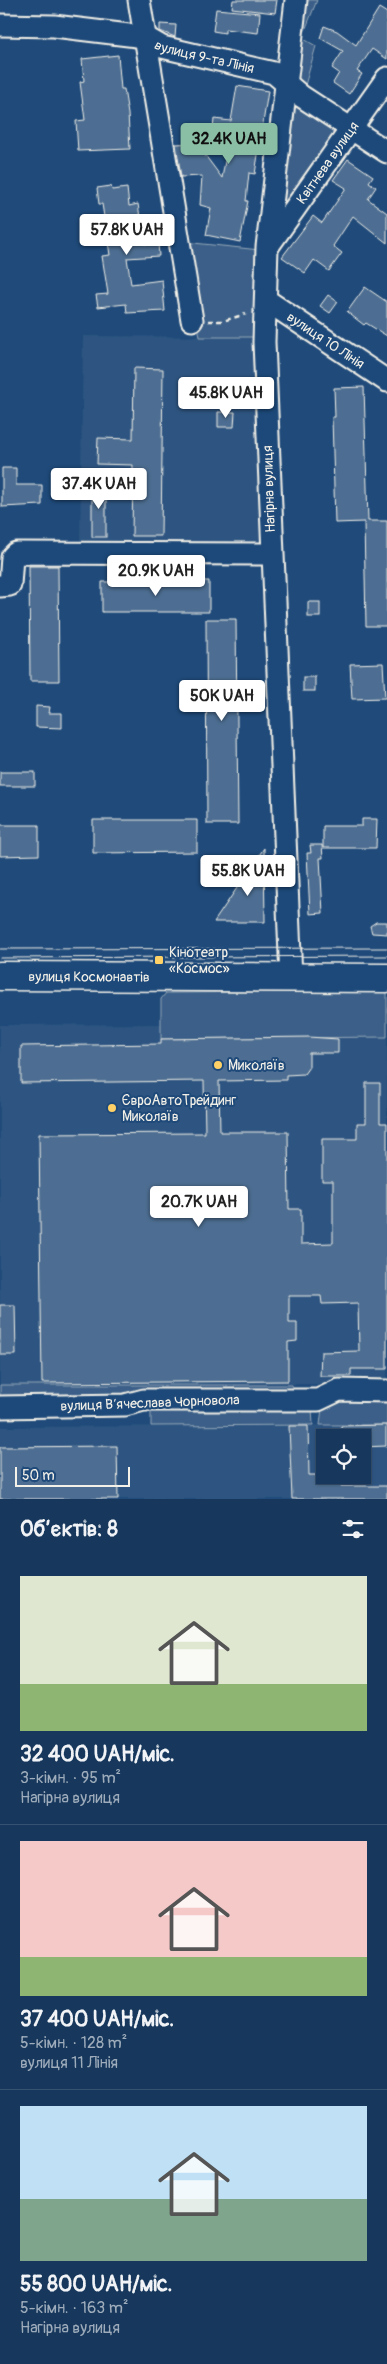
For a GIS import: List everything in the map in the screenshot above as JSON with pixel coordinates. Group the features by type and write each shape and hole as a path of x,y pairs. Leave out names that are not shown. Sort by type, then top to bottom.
{"main road":[{"name":"вулиця Космонавтів","path":"0,976 387,978"}],"street":[{"path":"139,0 192,320"},
{"name":"Нагірна вулиця","path":"290,978 264,342 267,247 296,0"},
{"name":"вулиця 9-та Лінія","path":"0,25 54,26 145,37 162,47 274,73 301,96 387,152"},
{"name":"Квітнева вулиця","path":"267,247 353,129 387,78"},
{"name":"вулиця 10 Лінія","path":"266,300 387,381"},
{"path":"0,586 7,586 11,582 12,557 16,553 272,554"},
{"name":"вулиця Вʼячеслава Чорновола","path":"0,1407 125,1405 144,1400 318,1400 339,1390 387,1391"}],"path":[{"path":"192,320 222,321 230,319 244,315 266,300"}],"shaded area":[{"path":"301,0 317,0 302,38 316,46 304,89 295,78"},
{"path":"291,103 341,127 280,220"},
{"path":"184,242 260,250 258,337 200,337"},
{"path":"83,336 258,337 265,542 262,545 80,545"},
{"path":"387,991 387,1037 161,1039 161,999 166,993"},
{"path":"161,1024 161,1039 387,1037 387,1384 0,1385 0,1025"},
{"path":"0,1385 292,1385 293,1389 291,1392 0,1399"},
{"path":"333,1399 387,1401 387,1425 320,1425 322,1408"},
{"path":"151,1409 312,1409 313,1425 151,1426"},
{"path":"387,1425 387,1499 0,1499 0,1427"}],"building":[{"path":"233,0 277,0 275,13 232,8"},
{"path":"379,8 387,13 387,59 372,49 357,71 362,74 349,94 333,83 339,73 332,68 343,51 320,38 324,26 337,31 356,45"},
{"path":"216,9 260,13 258,33 225,29 225,33 213,31"},
{"path":"160,24 176,25 175,37 160,31"},
{"path":"118,55 121,89 124,89 128,114 130,149 78,151 76,121 85,120 80,82 84,81 82,59"},
{"path":"237,86 268,91 255,174 249,173 246,201 248,201 240,242 206,235 211,208 200,205 202,176 181,177 176,144 196,143 222,178 230,133 213,130 214,119 231,121"},
{"path":"348,159 373,176 369,182 376,187 368,199 387,213 387,243 353,216 333,246 342,253 329,271 314,260 305,273 282,257 313,216 322,223 346,188 333,180"},
{"path":"111,186 112,190 127,188 129,206 138,204 144,244 158,243 159,256 127,258 131,284 162,280 165,311 127,313 126,304 98,307 96,295 108,294 102,256 110,255 102,204 99,204 97,188"},
{"path":"365,287 387,302 387,336 366,323 364,325 347,312"},
{"path":"328,295 338,302 330,313 320,306"},
{"path":"134,368 163,369 161,536 132,536 133,465 97,464 98,438 133,439"},
{"path":"364,387 368,521 387,521 387,626 366,626 364,522 335,523 332,417 335,417 334,388"},
{"path":"218,412 235,412 234,427 218,427"},
{"path":"2,468 16,468 16,485 42,485 42,505 2,507"},
{"path":"92,482 106,482 106,537 92,537"},
{"path":"29,566 58,566 59,681 30,681"},
{"path":"209,581 209,612 102,612 102,582"},
{"path":"308,602 320,602 320,617 308,617"},
{"path":"206,619 236,619 238,824 207,824"},
{"path":"383,663 385,698 352,699 350,664"},
{"path":"303,677 315,677 315,691 303,691"},
{"path":"36,706 50,707 49,713 62,713 62,728 36,727"},
{"path":"0,772 35,772 35,786 0,786"},
{"path":"362,819 377,819 376,848 323,848 323,826 362,826"},
{"path":"93,820 197,820 197,852 93,853"},
{"path":"0,825 39,825 39,855 0,856"},
{"path":"310,845 322,845 323,858 320,858 323,913 310,914 307,853 311,853"},
{"path":"264,848 265,922 214,922"},
{"path":"376,922 387,922 387,934 372,933 370,926"},
{"path":"309,1037 338,1039 338,1053 309,1053 309,1067 304,1074 286,1075 286,1080 219,1081 220,1132 288,1132 289,1209 301,1209 301,1244 333,1243 333,1181 322,1181 322,1139 357,1139 357,1123 366,1123 366,1083 380,1083 380,1123 387,1123 387,1369 351,1369 351,1376 320,1376 321,1352 359,1351 358,1303 322,1304 321,1296 289,1296 289,1323 297,1323 297,1341 288,1342 288,1381 42,1383 39,1134 205,1133 204,1081 21,1083 21,1046 161,1044 161,1039"},
{"path":"0,1305 15,1305 16,1355 0,1355"},
{"path":"386,1425 386,1446 371,1447 371,1429 341,1429 341,1426"},
{"path":"289,1426 308,1426 309,1475 316,1475 316,1484 387,1486 387,1499 292,1499"},
{"path":"117,1446 118,1499 0,1499 0,1447"}],"tram line":[{"path":"0,949 387,948"},
{"path":"0,958 387,956"}],"place":[{"name":"Кінотеатр «Космос»","path":"159,960"},
{"name":"Миколаїв","path":"218,1065"},
{"name":"ЄвроАвтоТрейдинг Миколаїв","path":"112,1108"}]}
